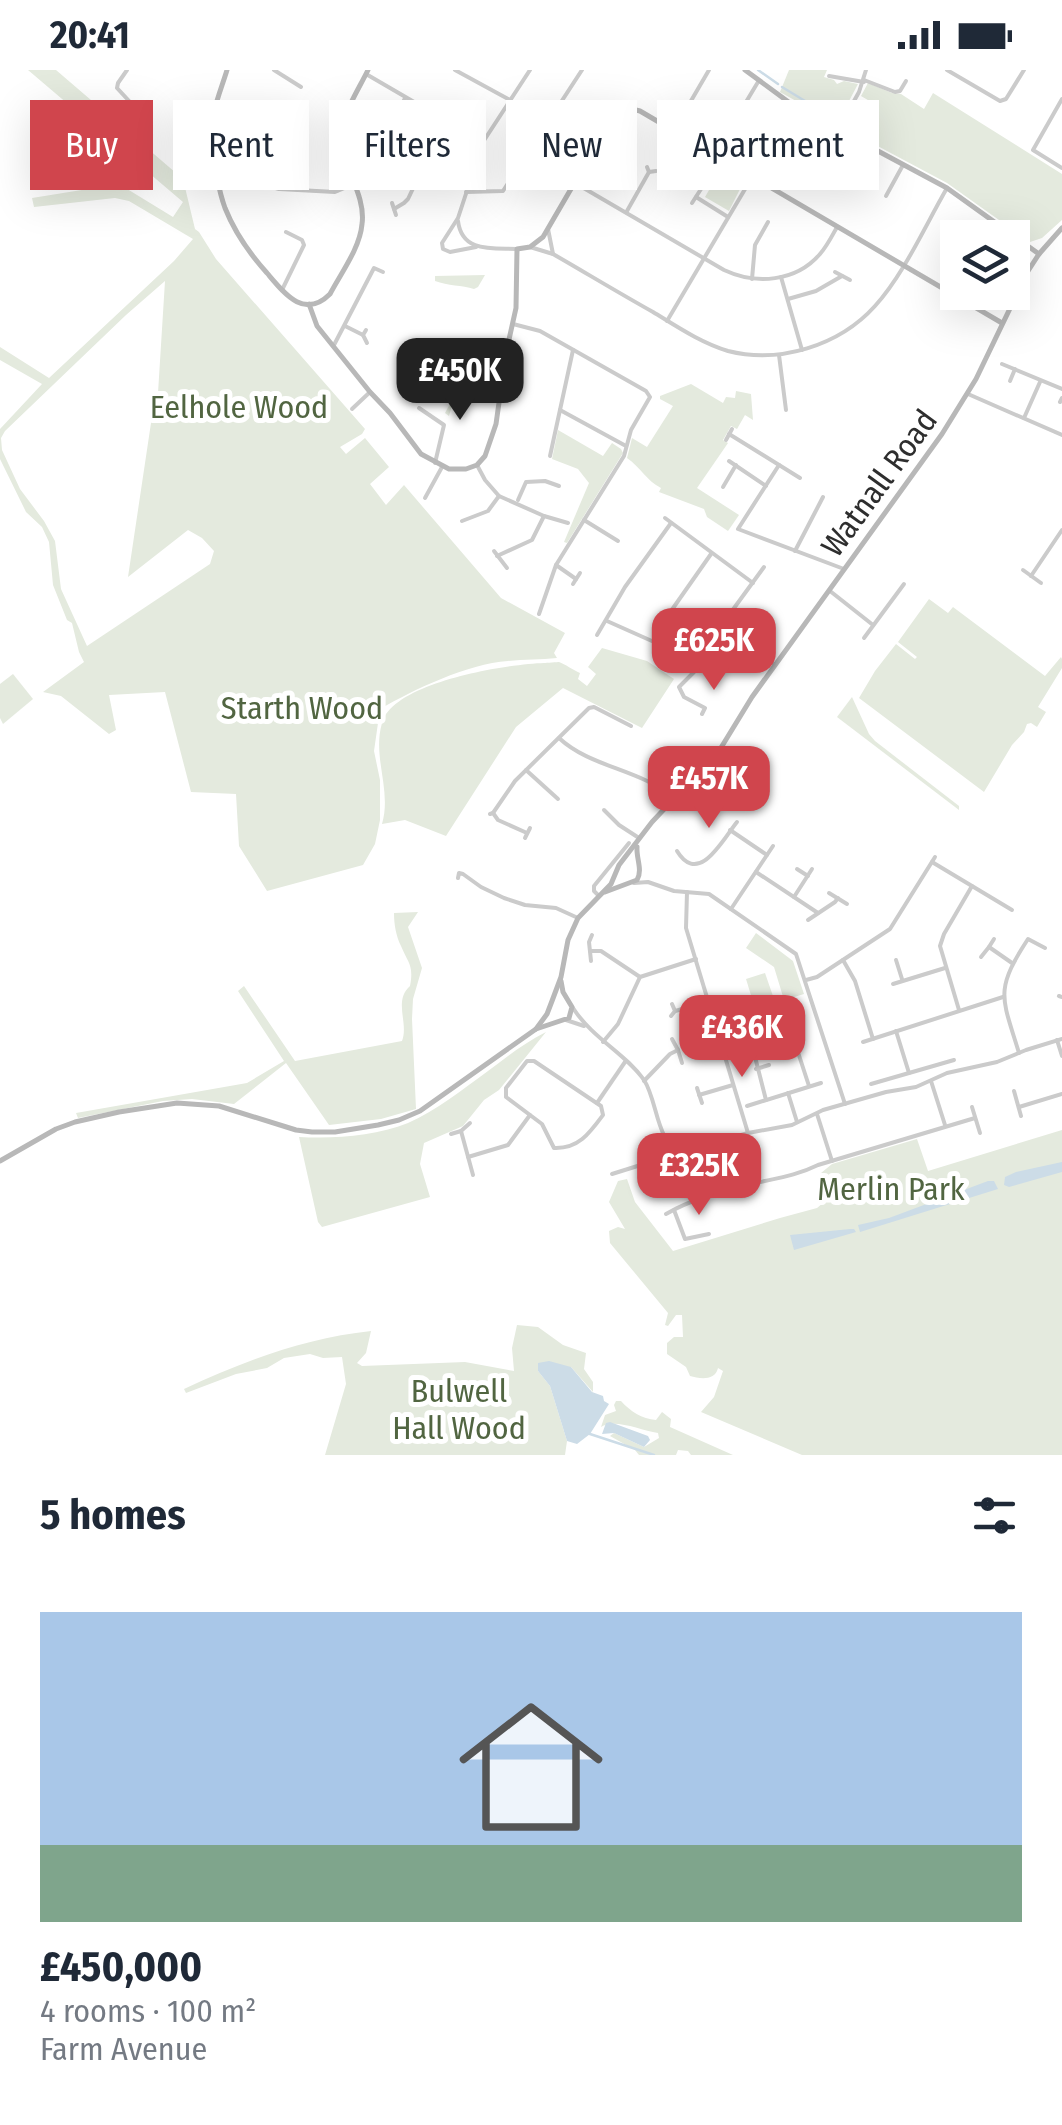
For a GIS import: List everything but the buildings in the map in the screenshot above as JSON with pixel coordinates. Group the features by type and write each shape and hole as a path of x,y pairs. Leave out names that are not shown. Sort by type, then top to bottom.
{"street":[{"path":"127,70 118,88 128,100"},
{"path":"216,100 227,70"},
{"path":"274,70 301,87"},
{"path":"455,70 510,100 530,70"},
{"path":"562,100 582,70"},
{"path":"692,100 709,70"},
{"path":"745,70 785,100"},
{"path":"854,100 866,70"},
{"path":"949,70 1000,101 1006,99 1024,70"},
{"path":"355,100 367,72 411,100"},
{"path":"829,76 864,81 895,92 906,81"},
{"path":"747,100 759,81"},
{"path":"1062,100 1033,150 1062,168"},
{"path":"506,106 483,142 458,218 442,243 443,249 450,252 476,247 530,248 553,254 710,344 744,354 778,355 802,350 840,335 857,323 878,302 946,188"},
{"path":"879,151 946,188 991,220"},
{"path":"886,196 904,164"},
{"path":"626,213 651,170"},
{"path":"466,192 503,191 506,186"},
{"path":"221,190 247,251 294,301 310,304 322,302 330,294 358,239 363,220 356,190"},
{"path":"281,190 340,190"},
{"path":"394,209 404,203 412,190"},
{"path":"530,248 548,229 571,190"},
{"path":"587,190 731,274 752,279 781,278 804,268 825,248 837,226"},
{"path":"692,204 700,190"},
{"path":"668,321 744,190"},
{"path":"775,190 1002,322"},
{"path":"696,196 728,217"},
{"path":"458,218 462,235 476,247"},
{"path":"752,279 755,245 768,222"},
{"name":"Watnall Road","path":"0,1161 75,1122 177,1104 219,1106 312,1132 378,1126 420,1111 536,1028 551,1004 578,918 602,894 652,822 719,751 748,702 936,443 968,394 1022,281 1062,228"},
{"path":"548,229 553,254"},
{"path":"282,290 304,249 302,240 286,232"},
{"path":"310,304 316,326 414,446 439,465 461,470 476,465 490,446 516,308 517,248"},
{"path":"1030,248 1039,254"},
{"path":"334,345 374,268 383,272"},
{"path":"835,272 850,280"},
{"path":"788,299 816,292 842,276"},
{"path":"781,278 802,350"},
{"path":"513,324 540,332 648,393 648,402 630,430 624,456 556,566 539,614"},
{"path":"345,326 364,332 366,343"},
{"path":"550,456 573,350"},
{"path":"778,355 786,410"},
{"path":"1002,364 1062,389"},
{"path":"1010,381 1015,370"},
{"path":"1024,418 1040,380"},
{"path":"352,408 370,392"},
{"path":"968,394 1062,435"},
{"path":"419,408 444,425 439,465 425,498"},
{"path":"560,410 626,446"},
{"path":"729,434 800,478"},
{"path":"728,460 766,486"},
{"path":"476,465 499,496 568,523"},
{"path":"723,483 736,465"},
{"path":"779,465 738,530 844,570"},
{"path":"518,502 526,482 545,481 560,486"},
{"path":"462,521 488,511 499,496"},
{"path":"795,551 824,497"},
{"path":"506,568 496,553 528,543 544,516"},
{"path":"664,518 753,583"},
{"path":"470,520 472,528"},
{"path":"584,520 618,541"},
{"path":"597,636 625,587 671,523"},
{"path":"1031,576 1062,530"},
{"path":"654,642 664,621 712,553"},
{"path":"556,566 577,578"},
{"path":"706,711 684,698 680,687 765,566"},
{"path":"1023,570 1041,582"},
{"path":"864,638 904,584"},
{"path":"829,590 873,626"},
{"path":"606,620 699,662"},
{"path":"721,625 775,665"},
{"path":"527,833 498,820 492,813 526,770 589,708 630,726"},
{"path":"559,738 570,748 665,791 674,800"},
{"path":"526,770 558,799"},
{"path":"604,810 636,842 640,876 632,883"},
{"path":"677,852 685,862 700,863 711,856 737,822"},
{"path":"730,830 768,855"},
{"name":"Watnall Road","path":"632,883 602,894 594,891 609,865 636,842"},
{"path":"731,909 773,846"},
{"path":"806,980 890,929 933,859 1012,910"},
{"path":"622,862 630,860 656,884 674,892 709,894 791,949 799,958 845,1104"},
{"path":"797,869 808,876"},
{"path":"794,897 812,870"},
{"path":"756,872 818,914"},
{"path":"458,878 460,873 516,902 556,908 578,918"},
{"path":"617,873 620,880 656,884"},
{"path":"959,1012 941,940 972,886"},
{"path":"687,892 686,928 748,1132"},
{"path":"830,893 847,904"},
{"path":"516,902 519,894"},
{"path":"808,920 838,898"},
{"path":"591,961 592,936"},
{"path":"1019,1053 1003,998 1006,976 1028,939 1045,948"},
{"path":"981,957 994,940"},
{"path":"989,947 1012,962"},
{"path":"590,951 601,951 640,977"},
{"path":"603,1042 618,1024 640,977 696,958"},
{"path":"844,960 873,1038"},
{"path":"896,960 902,981"},
{"path":"893,984 945,968"},
{"path":"561,977 563,992 584,1026 644,1081 664,1138 671,1148 683,1152 748,1132 798,1123 845,1104 931,1082 963,1068 997,1062 1060,1039 1062,1056"},
{"path":"571,1004 561,998 551,1004 551,1016 584,1026"},
{"path":"863,1042 1003,998"},
{"path":"672,1004 673,1014 709,1002"},
{"path":"563,1021 571,1015 571,1004"},
{"path":"789,1004 796,1029 794,1040 809,1086"},
{"name":"Watnall Road","path":"536,1028 563,1021"},
{"path":"896,1031 909,1073"},
{"path":"672,1039 682,1063"},
{"path":"644,1081 678,1050"},
{"path":"754,1053 766,1100"},
{"path":"531,1060 601,1106 602,1115 587,1136 558,1150 550,1144 542,1124 530,1115 509,1100 505,1092 524,1062 531,1060"},
{"path":"871,1084 954,1060"},
{"path":"597,1103 626,1062"},
{"path":"756,1068 769,1065"},
{"path":"931,1082 945,1127"},
{"path":"747,1106 820,1083"},
{"path":"702,1103 698,1092 734,1085"},
{"path":"1014,1091 1022,1116"},
{"path":"788,1093 798,1123"},
{"path":"1019,1107 1062,1094"},
{"path":"972,1107 980,1133"},
{"path":"817,1114 832,1160"},
{"path":"468,1157 508,1145 530,1115"},
{"path":"666,1214 720,1194 975,1118"},
{"path":"451,1134 470,1123"},
{"path":"462,1131 473,1174"},
{"path":"705,1146 720,1194"},
{"path":"612,1174 663,1158 671,1148"},
{"path":"620,1171 623,1178"},
{"path":"674,1210 686,1239 709,1234"}],"green space":[{"path":"28,70 56,70 91,100 63,100"},
{"path":"789,70 827,70 824,77 837,84 858,84 850,100 794,100 780,92"},
{"path":"868,83 901,94 924,109 933,93 1062,174 1062,220 1042,238 1030,242 1030,220 999,220 947,183 879,147 879,100 861,96"},
{"path":"153,153 173,170 173,190 186,190 195,229 216,259 365,429 340,447 346,454 365,438 389,467 370,484 386,505 404,485 501,598 565,633 554,653 557,658 476,667 425,686 380,709 374,751 380,780 380,820 375,844 363,865 267,891 239,846 236,794 191,792 165,692 109,695 116,730 109,734 61,696 43,692 84,662 72,623 67,620 53,585 49,542 42,527 26,512 0,459 0,429 42,384 0,360 0,347 49,378 193,239 129,201 115,198 34,207 32,198 82,190 129,190 173,217 183,202 153,176","holes":["165,281 158,393 128,577 188,530 214,551 210,564 87,646 61,589 55,541 20,489 2,450 1,438"]},
{"path":"709,190 740,190 729,211 705,197"},
{"path":"485,275 474,289 435,281 435,276"},
{"path":"408,359 441,373 459,365 460,377 449,416 445,413 452,400 428,383 411,377 405,380"},
{"path":"691,384 723,403 726,397 735,398 736,391 751,394 753,420 745,415 737,429 731,426 723,440 728,443 697,488 739,515 728,531 707,517 704,509 659,492 661,488 627,458 632,438 647,447 673,406 660,396"},
{"path":"558,430 603,456 612,443 623,453 567,543 564,542 589,483 578,469 552,459"},
{"path":"929,599 948,613 953,607 1045,676 1062,659 1062,668 1038,707 1046,712 1037,727 1027,724 984,792 859,698 896,644 917,657 898,642"},
{"path":"602,648 647,661 674,679 642,728 563,688 516,727 446,836 405,820 382,824 382,723 407,696 480,672 559,662 580,673 578,679 587,686 596,674 588,667"},
{"path":"13,674 33,699 3,724 0,684"},
{"path":"852,697 875,741 959,806 959,810 837,717"},
{"path":"418,912 408,927 422,968 412,1019 416,1109 381,1119 329,1125 286,1063 234,1104 192,1099 163,1101 78,1118 76,1113 247,1083 284,1061 238,991 244,986 295,1061 402,1041 402,1005 411,973 394,913"},
{"path":"756,933 793,961 804,994 784,1000 774,967 746,948"},
{"path":"765,973 774,999 754,1005 746,979"},
{"path":"546,1032 499,1090 484,1100 463,1126 424,1143 420,1164 430,1197 322,1227 299,1137 355,1136 408,1123"},
{"name":"Merlin Park","path":"1062,1130 1062,1455 802,1455 701,1412 714,1397 723,1371 718,1368 707,1378 690,1376 686,1367 667,1354 667,1343 674,1337 683,1337 682,1315 676,1315 665,1325 668,1313 610,1243 609,1231 625,1229 609,1202 618,1181 627,1179 635,1202 673,1251 817,1208 829,1198 821,1173 832,1164 917,1139 928,1171"},
{"name":"Bulwell Hall Wood","path":"517,1325 538,1327 563,1345 586,1353 584,1369 593,1382 593,1392 571,1367 538,1371 550,1386 567,1441 565,1455 325,1455 346,1384 342,1357 310,1354 284,1358 267,1368 236,1374 186,1393 184,1389 275,1352 371,1331 366,1353 357,1363 362,1366 465,1362 514,1371 512,1348"},
{"path":"616,1401 651,1419 656,1420 662,1412 671,1419 670,1427 733,1455 691,1455 678,1450 676,1455 639,1455 610,1436 614,1433 644,1447 659,1438 658,1433 620,1424 601,1427 605,1415 616,1411"}],"shaded area":[{"path":"1062,1162 1062,1172 1009,1187 1004,1185 1005,1177 1016,1172"},
{"path":"994,1181 998,1189 860,1232 858,1225 889,1218"},
{"path":"854,1229 856,1232 794,1250 790,1235"},
{"path":"549,1361 571,1367 592,1392 603,1396 609,1404 590,1434 577,1444 567,1441 550,1386 538,1371 538,1363"},
{"path":"610,1422 650,1440 644,1447 614,1433 602,1434"}],"waterway":[{"path":"758,70 778,84"},
{"path":"782,87 803,100"},
{"path":"590,1434 654,1455"}],"park label":[{"name":"Eelhole Wood","path":"239,407"},
{"name":"Starth Wood","path":"302,708"}]}
